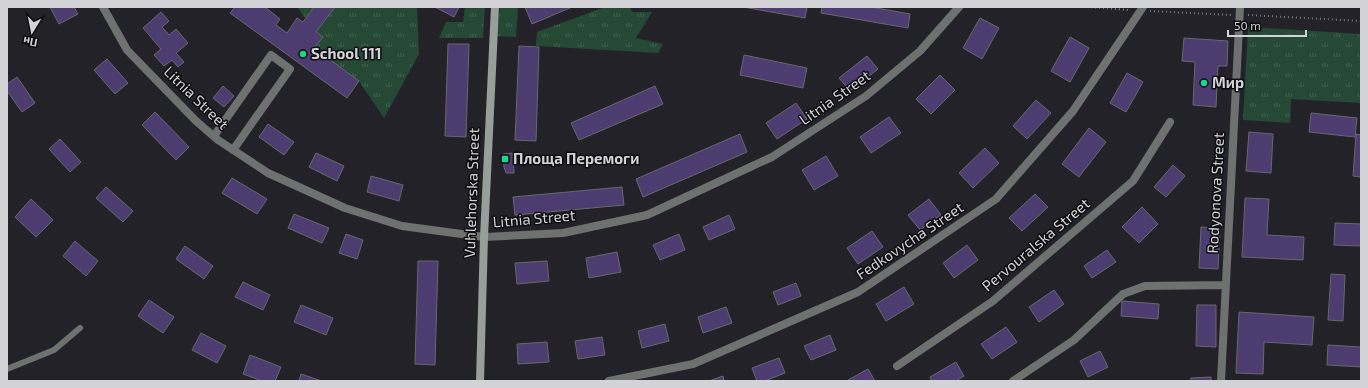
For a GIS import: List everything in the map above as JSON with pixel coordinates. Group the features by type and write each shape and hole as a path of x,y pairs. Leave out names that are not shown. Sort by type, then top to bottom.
{"main road":[{"name":"Vuhlehorska Street","path":"480,381 484,237 495,7"}],"street":[{"name":"Litnia Street","path":"103,7 127,50 196,122 233,150 268,173 345,208 402,226 484,237 563,233 647,215 772,157 866,96 920,51 959,7"},
{"name":"Fedkovycha Street","path":"609,381 693,364 858,292 996,199 1073,111 1142,9"},
{"name":"Rodyonova Street","path":"1221,381 1239,11"},
{"path":"214,136 271,55 290,69 233,150"},
{"name":"Pervouralska Street","path":"897,366 993,301 1133,181 1170,122"},
{"path":"1013,381 1074,340 1123,294 1145,286 1225,285"}],"lane":[{"path":"7,369 54,350 80,328"}],"path":[{"path":"1087,7 1239,11 1361,21"}],"green space":[{"path":"297,7 314,7 305,18"},
{"path":"335,7 417,8 419,54 384,118 359,81 314,48 323,37 316,32"},
{"path":"465,7 485,7 483,38 439,38 446,22 463,22"},
{"path":"500,7 518,7 516,37 497,36"},
{"path":"605,7 630,7 632,12 652,12 636,38 663,44 658,53 536,46 537,32"},
{"path":"1248,27 1361,34 1361,103 1291,99 1290,123 1243,120"}],"building":[{"path":"50,7 74,7 78,14 59,24"},
{"name":"School 111","path":"235,7 265,7 280,19 276,25 287,33 297,18 303,22 314,7 335,7 316,32 323,37 314,48 359,81 347,98 230,13"},
{"path":"435,7 459,7 454,17"},
{"path":"525,7 572,7 532,24"},
{"path":"743,7 807,7 805,18"},
{"path":"822,7 871,7 910,14 908,28 821,13"},
{"path":"161,12 169,21 162,27 169,35 176,29 188,43 176,53 184,62 178,67 172,60 164,66 154,55 161,49 143,28"},
{"path":"980,18 999,28 982,59 963,48"},
{"path":"1070,37 1089,48 1070,82 1051,71"},
{"path":"1184,38 1228,41 1227,66 1218,66 1216,107 1193,105 1195,62 1182,61"},
{"path":"448,44 469,44 466,137 445,136"},
{"path":"519,46 539,47 536,141 515,140"},
{"path":"744,55 807,68 803,88 740,75"},
{"path":"867,56 878,69 850,91 839,78"},
{"path":"107,59 128,83 115,94 94,70"},
{"path":"1127,73 1143,82 1126,112 1110,103"},
{"path":"940,75 955,90 931,114 916,99"},
{"path":"17,77 35,103 22,112 7,91 7,84"},
{"path":"223,86 234,96 224,107 213,98"},
{"path":"655,86 663,104 579,140 571,123"},
{"path":"1036,100 1051,113 1027,139 1013,126"},
{"path":"796,103 807,119 777,139 766,123"},
{"path":"155,112 189,147 176,160 142,125"},
{"path":"1311,113 1357,118 1355,137 1309,132"},
{"path":"889,117 901,133 871,153 860,137"},
{"path":"268,124 294,142 284,155 259,137"},
{"path":"1089,128 1106,142 1079,177 1062,164"},
{"path":"1249,132 1273,134 1271,173 1246,171"},
{"path":"740,134 747,152 643,197 636,179"},
{"path":"1356,134 1361,135 1361,177 1353,176"},
{"path":"60,139 81,162 70,172 49,149"},
{"path":"985,148 999,163 973,188 959,173"},
{"path":"316,153 344,166 337,181 309,167"},
{"path":"513,153 514,173 506,173 503,154"},
{"path":"826,156 838,176 814,190 802,170"},
{"path":"1173,165 1185,176 1166,197 1154,187"},
{"path":"371,176 403,185 399,201 367,192"},
{"path":"232,178 267,199 257,214 222,193"},
{"path":"106,187 133,211 123,222 96,198"},
{"path":"622,187 624,205 515,215 513,197"},
{"path":"1035,194 1048,207 1022,231 1009,218"},
{"path":"1245,198 1269,199 1267,235 1304,237 1303,260 1242,257"},
{"path":"31,199 53,220 36,237 15,217"},
{"path":"929,199 941,215 920,230 908,215"},
{"path":"1142,207 1158,224 1139,243 1122,227"},
{"path":"294,214 329,228 322,243 288,228"},
{"path":"729,215 735,229 709,240 703,227"},
{"path":"1335,223 1361,224 1361,246 1334,245"},
{"path":"1201,227 1220,228 1218,269 1199,268"},
{"path":"872,231 883,247 858,264 847,248"},
{"path":"346,234 363,240 357,259 339,253"},
{"path":"679,234 685,250 660,260 653,245"},
{"path":"75,241 98,261 86,276 63,256"},
{"path":"967,245 978,260 954,278 943,263"},
{"path":"185,246 213,266 204,279 176,259"},
{"path":"1107,250 1116,262 1092,278 1084,266"},
{"path":"617,252 621,272 589,278 586,258"},
{"path":"418,261 438,261 435,365 415,364"},
{"path":"547,261 549,281 517,284 515,263"},
{"path":"1331,274 1345,275 1343,321 1328,320"},
{"path":"243,282 270,295 263,310 235,297"},
{"path":"796,283 801,296 778,305 773,292"},
{"path":"904,287 914,304 886,321 876,304"},
{"path":"1054,290 1064,304 1039,322 1029,307"},
{"path":"149,300 174,317 163,333 138,316"},
{"path":"1122,301 1159,304 1158,319 1121,316"},
{"path":"301,305 333,318 326,335 294,322"},
{"path":"1197,305 1216,305 1216,347 1196,346"},
{"path":"726,307 732,323 703,333 698,317"},
{"path":"1239,312 1314,317 1312,345 1264,342 1263,374 1236,373"},
{"path":"665,324 669,341 642,348 638,331"},
{"path":"1006,327 1017,342 992,359 981,344"},
{"path":"201,333 226,346 217,363 192,350"},
{"path":"830,335 836,350 811,360 804,346"},
{"path":"602,337 605,355 578,359 575,341"},
{"path":"547,342 549,362 518,364 517,344"},
{"path":"1328,345 1361,347 1361,367 1327,365"},
{"path":"1100,351 1108,367 1088,377 1080,361"},
{"path":"250,355 281,367 275,381 262,381 243,374"},
{"path":"779,358 785,373 765,381 757,381 752,368"},
{"path":"956,362 964,376 956,381 932,381 930,377"},
{"path":"868,369 875,381 848,381 848,380"},
{"path":"301,374 322,381 299,381"},
{"path":"723,376 724,381 709,381"},
{"path":"1211,377 1211,381 1191,381 1191,378"}],"place":[{"name":"School 111","path":"303,54"},
{"name":"Мир","path":"1204,83"},
{"name":"Площа Перемоги","path":"505,159"}]}
